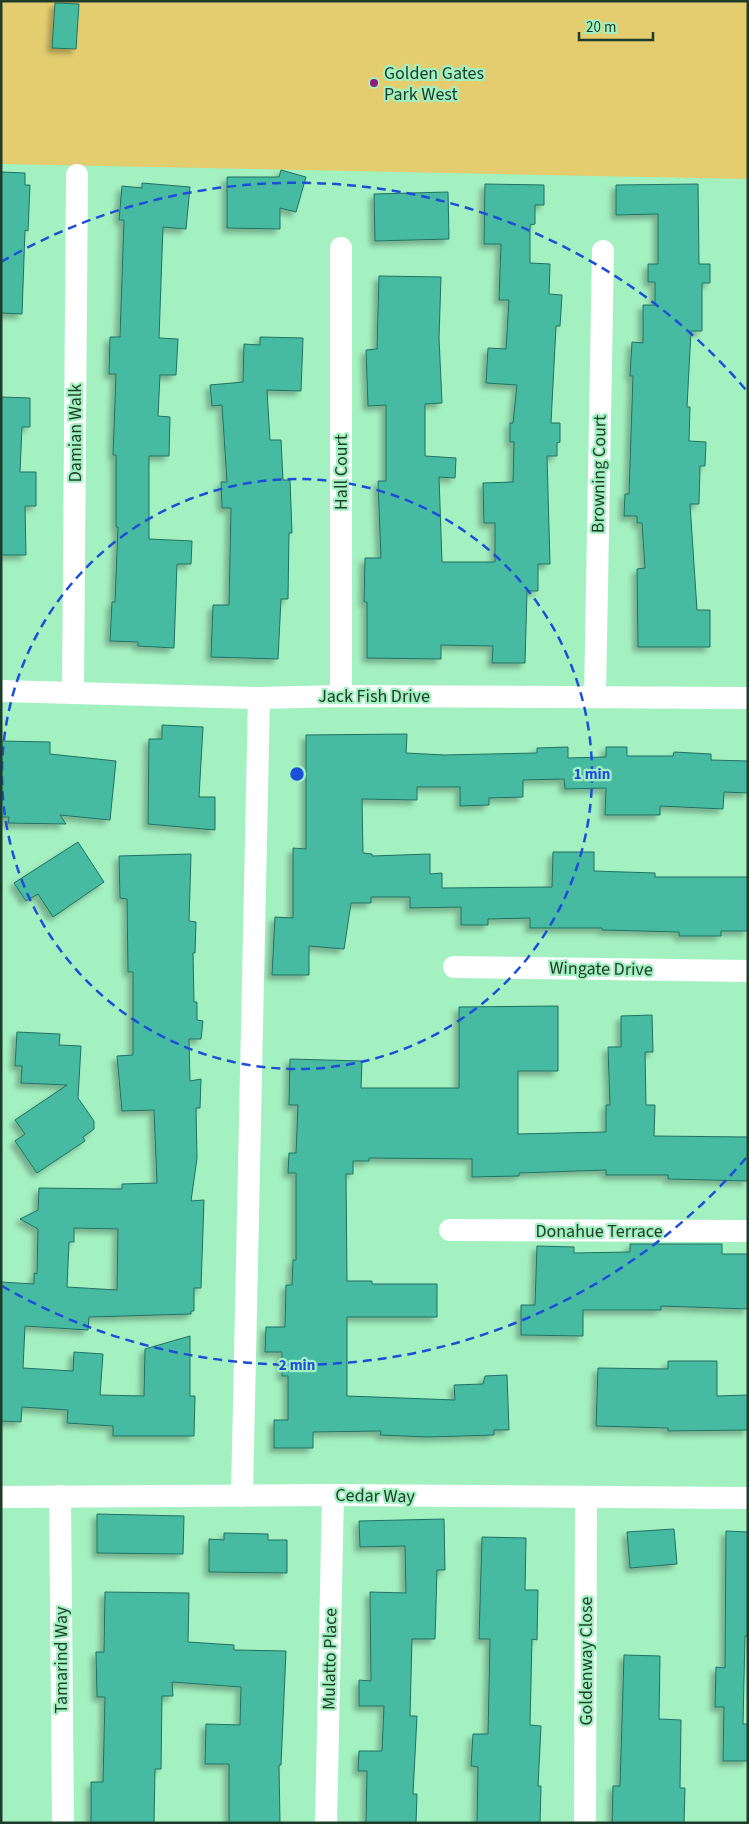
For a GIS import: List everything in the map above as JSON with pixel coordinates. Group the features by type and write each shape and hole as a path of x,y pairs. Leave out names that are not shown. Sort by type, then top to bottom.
{"street":[{"name":"Damian Walk","path":"73,692 77,175"},
{"name":"Hall Court","path":"340,696 341,248"},
{"name":"Browning Court","path":"595,697 603,251"},
{"name":"Jack Fish Drive","path":"1,690 259,698 340,696 748,698"},
{"path":"242,1496 259,698"},
{"name":"Wingate Drive","path":"454,967 748,971"},
{"name":"Donahue Terrace","path":"450,1230 748,1231"},
{"name":"Cedar Way","path":"1,1497 333,1495 748,1498"},
{"name":"Mulatto Place","path":"326,1823 333,1495"},
{"name":"Tamarind Way","path":"60,1496 63,1823"},
{"name":"Goldenway Close","path":"585,1823 586,1498"}],"shaded area":[{"name":"Golden Gates Park West","path":"1,1 748,1 748,179 1,164"}],"building":[{"path":"55,3 79,4 76,49 52,48"},
{"path":"281,170 306,177 296,212 280,208 280,229 227,228 227,177 279,177"},
{"path":"1,172 25,173 25,185 30,185 28,231 25,230 22,314 1,313"},
{"path":"142,183 190,187 186,229 163,227 159,338 178,339 176,375 160,375 158,416 170,417 169,456 149,456 149,539 192,541 191,564 177,564 174,648 138,646 138,642 110,641 112,602 115,602 118,527 116,527 116,455 113,455 116,374 109,374 110,337 120,337 124,220 119,220 122,186 142,188"},
{"path":"485,184 544,185 544,205 535,205 535,224 530,225 530,263 550,264 549,294 562,295 560,326 556,326 551,423 560,423 560,442 557,443 557,456 547,456 550,564 538,564 538,591 527,591 525,663 492,663 493,646 441,645 441,659 367,658 367,602 364,602 365,558 381,558 378,481 386,481 386,405 368,406 366,350 377,349 379,276 441,277 439,338 442,403 425,404 425,456 456,458 455,478 439,477 442,562 495,562 495,523 484,523 483,483 513,482 514,442 510,442 510,423 513,423 517,385 486,383 488,348 506,349 509,300 499,300 501,244 484,244"},
{"path":"698,184 699,264 710,264 710,283 702,283 702,331 691,331 687,407 690,407 689,441 706,442 705,466 700,466 699,504 690,504 697,610 710,610 710,647 638,647 637,569 645,568 642,523 637,523 637,516 624,516 625,494 629,494 633,376 630,376 632,342 643,343 643,305 655,305 655,282 648,282 648,264 658,264 658,214 616,215 616,185"},
{"path":"448,192 449,239 375,241 374,194"},
{"path":"260,337 303,338 301,391 267,390 270,440 281,440 283,480 290,480 292,533 289,533 288,599 281,599 278,659 211,657 213,605 229,605 231,508 222,508 221,482 227,482 222,405 212,406 210,385 243,382 244,344 260,345"},
{"path":"1,397 30,398 30,427 22,427 20,472 36,472 36,506 25,506 26,555 1,555"},
{"path":"162,725 203,727 199,797 215,797 215,830 148,824 149,739 162,739"},
{"path":"407,734 406,753 444,755 537,753 537,748 568,747 568,758 606,757 606,747 627,747 627,756 673,756 674,752 711,754 711,760 748,761 748,793 724,792 723,809 660,806 660,815 605,815 606,788 565,789 564,779 523,780 523,797 489,798 489,805 460,806 460,787 417,787 417,800 362,799 363,853 372,854 372,856 430,854 430,874 442,873 442,888 552,887 553,852 594,852 594,871 655,873 655,877 748,877 748,931 721,931 721,936 679,936 679,932 602,930 602,928 530,928 530,918 488,919 488,925 461,925 461,907 410,908 410,897 371,897 371,903 351,903 344,949 309,946 309,975 272,975 275,917 293,918 293,848 306,849 306,735"},
{"path":"1,741 50,742 50,754 116,761 110,820 60,815 66,824 8,823 9,817 1,817"},
{"path":"78,842 104,882 53,917 38,894 26,901 14,883"},
{"path":"191,854 189,921 196,922 195,953 193,953 194,1002 197,1002 197,1020 203,1021 201,1039 189,1039 190,1081 201,1079 200,1108 196,1108 197,1158 191,1201 204,1200 201,1288 194,1288 194,1311 191,1311 191,1314 89,1317 88,1330 25,1326 23,1368 73,1371 74,1352 103,1354 100,1395 144,1396 145,1349 190,1336 190,1396 195,1396 194,1436 113,1436 113,1426 67,1423 68,1410 22,1407 21,1422 1,1421 1,1282 34,1284 34,1273 37,1274 38,1229 20,1219 38,1210 39,1188 122,1189 122,1184 157,1183 154,1110 122,1111 117,1056 133,1055 133,972 128,972 127,899 120,898 119,856","holes":["74,1228 118,1229 117,1290 67,1287 69,1242 74,1242"]},
{"path":"558,1006 558,1071 518,1071 518,1134 606,1132 606,1105 610,1105 608,1047 621,1047 621,1016 652,1015 653,1052 645,1052 646,1105 655,1105 654,1136 748,1137 748,1181 668,1179 668,1175 606,1175 606,1170 519,1173 519,1176 472,1177 472,1159 369,1158 369,1161 353,1161 353,1174 346,1174 347,1281 372,1281 372,1284 437,1284 437,1317 347,1317 347,1396 455,1400 454,1385 483,1384 485,1376 507,1375 509,1430 494,1430 494,1435 428,1437 380,1435 381,1431 313,1432 313,1448 274,1448 274,1420 288,1420 288,1376 282,1376 282,1352 265,1352 266,1327 285,1327 286,1285 292,1285 293,1260 296,1260 296,1173 288,1173 289,1153 296,1153 298,1105 289,1105 290,1059 362,1061 361,1088 459,1088 459,1007"},
{"path":"17,1032 60,1034 59,1045 81,1046 78,1098 94,1121 94,1129 83,1137 85,1141 37,1173 15,1141 25,1134 15,1120 67,1085 21,1083 22,1066 15,1066"},
{"path":"630,1244 722,1244 722,1254 748,1254 748,1309 661,1306 661,1310 583,1310 583,1336 521,1335 521,1305 535,1305 537,1246 574,1247 574,1253 630,1252"},
{"path":"668,1361 717,1361 717,1396 748,1395 748,1430 668,1431 668,1428 596,1426 598,1368 668,1369"},
{"path":"97,1514 184,1516 183,1554 97,1553"},
{"path":"444,1519 445,1570 437,1570 435,1639 412,1639 410,1716 417,1716 413,1794 417,1794 416,1823 366,1823 367,1771 358,1771 359,1751 382,1751 384,1706 359,1706 359,1680 371,1681 370,1592 406,1593 405,1546 360,1547 359,1521"},
{"path":"674,1529 677,1564 630,1568 627,1532"},
{"path":"726,1531 748,1532 748,1636 745,1636 743,1724 748,1724 748,1761 723,1761 724,1707 715,1707 716,1667 725,1668"},
{"path":"224,1533 268,1534 268,1540 287,1540 287,1573 209,1572 209,1539 224,1540"},
{"path":"482,1537 526,1538 525,1590 538,1590 537,1640 532,1639 530,1725 541,1726 538,1786 541,1786 540,1823 477,1823 478,1767 471,1766 473,1734 488,1734 490,1639 479,1639"},
{"path":"105,1592 189,1593 188,1642 234,1645 234,1650 286,1651 281,1765 279,1765 280,1823 229,1823 229,1764 205,1764 206,1724 240,1725 241,1687 172,1682 173,1696 162,1696 161,1769 155,1769 154,1823 91,1823 91,1782 103,1782 105,1697 97,1697 96,1652 104,1652"},
{"path":"624,1655 660,1656 659,1719 681,1720 680,1788 685,1788 684,1823 612,1823 613,1786 620,1786"}],"place":[{"name":"Golden Gates Park West","path":"374,83"}]}
